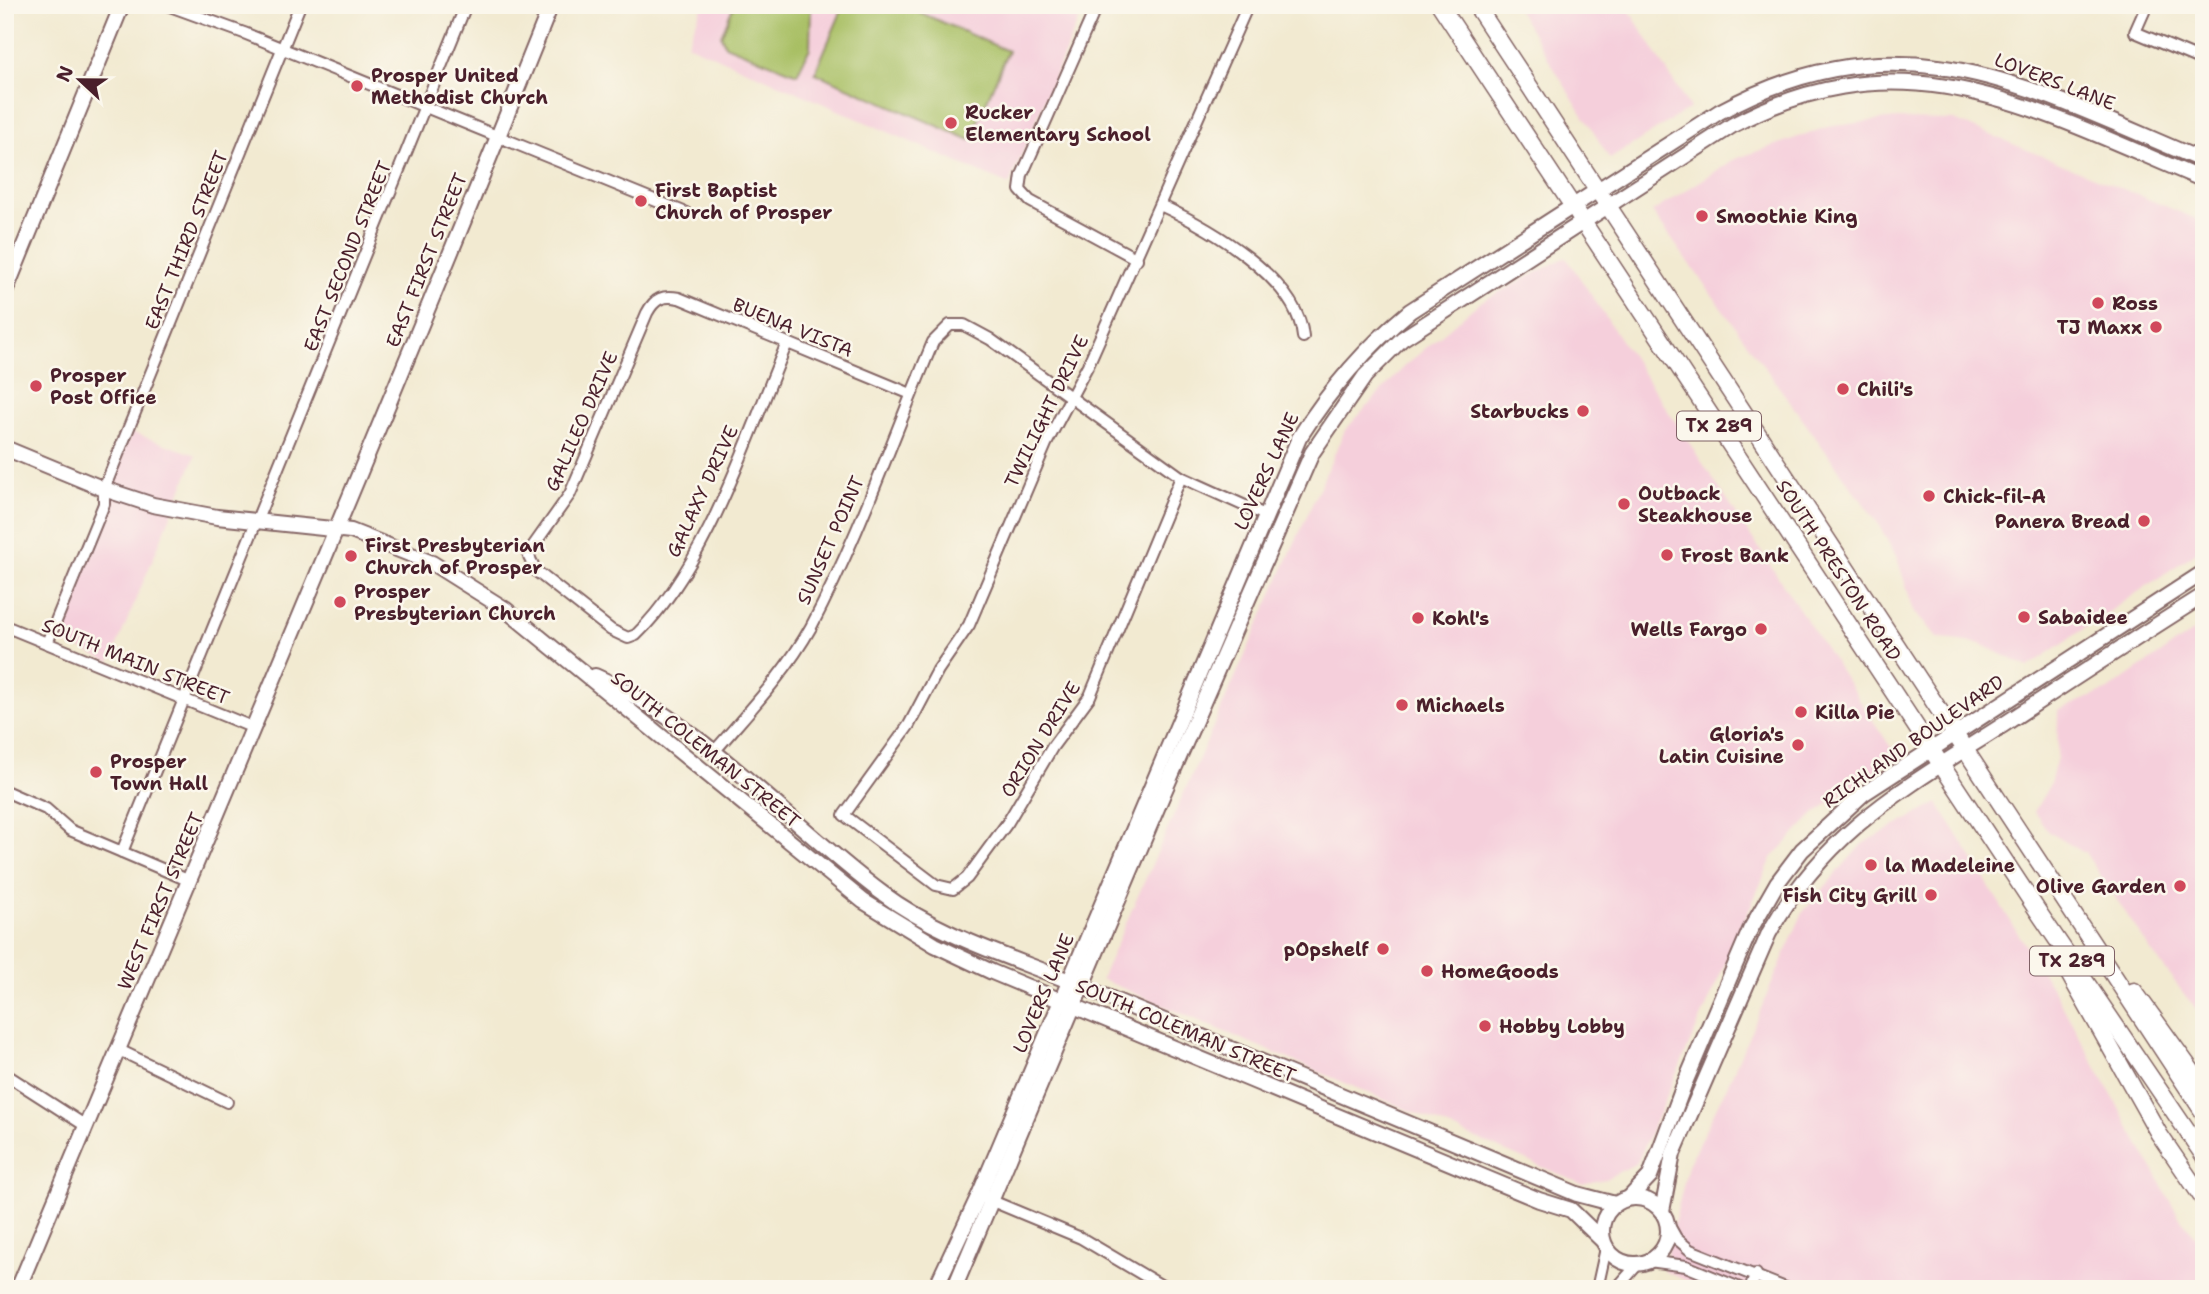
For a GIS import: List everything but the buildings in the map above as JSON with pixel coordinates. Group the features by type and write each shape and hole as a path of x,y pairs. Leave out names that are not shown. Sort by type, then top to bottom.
{"main road":[{"name":"SOUTH PRESTON ROAD","path":"1440,5 2042,916 2204,1156"},
{"name":"SOUTH PRESTON ROAD","path":"1476,5 2204,1112"},
{"path":"2042,916 2074,983 2160,1134 2204,1200"},
{"path":"2089,936 2148,1007 2204,1088"}],"street":[{"path":"7,282 122,5"},
{"path":"167,5 685,213"},
{"name":"EAST THIRD STREET","path":"47,643 104,504 104,489 300,5"},
{"name":"EAST SECOND STREET","path":"122,852 249,545 466,5"},
{"name":"EAST FIRST STREET","path":"334,528 370,449 551,5"},
{"path":"1097,5 1022,175 1020,190 1030,201 1137,259"},
{"name":"TWILIGHT DRIVE","path":"953,889 936,885 844,815 909,725 938,670 969,625 1046,444 1072,398 1137,259 1248,5"},
{"path":"2147,5 2136,32 2204,61"},
{"name":"LOVERS LANE","path":"954,1289 986,1198 1157,792 1265,514 1299,438 1324,399 1381,335 1410,312 1719,112 1760,91 1811,75 1889,64 1955,68 2005,80 2204,161"},
{"name":"LOVERS LANE","path":"1157,792 1312,453 1364,376 1402,339 1753,114 1813,93 1882,82 1936,84 1995,96 2204,180"},
{"path":"1160,205 1199,223 1257,265 1292,305 1301,323 1303,337"},
{"name":"BUENA VISTA","path":"661,297 679,298 911,394"},
{"name":"GALILEO DRIVE","path":"628,638 611,630 536,571 529,557 537,540 570,494 647,313 653,302 661,297"},
{"name":"SUNSET POINT","path":"713,753 781,673 810,628 837,572 933,342 950,325 964,325 990,339 1072,398"},
{"name":"GALAXY DRIVE","path":"628,638 645,626 675,588 700,545 787,343"},
{"path":"1072,398 1181,477 1282,522"},
{"name":"SOUTH COLEMAN STREET","path":"5,448 104,489 176,510 334,528 360,534 432,563 505,610 863,901 934,945 1501,1184 1571,1210 1604,1245"},
{"name":"ORION DRIVE","path":"953,889 967,878 1008,822 1053,746 1090,696 1181,477"},
{"name":"WEST FIRST STREET","path":"18,1289 254,728 334,528"},
{"name":"RICHLAND BOULEVARD","path":"1629,1198 1650,1176 1750,930 1791,862 1845,808 1932,748 2204,572"},
{"name":"RICHLAND BOULEVARD","path":"1664,1217 1673,1154 1769,933 1805,876 1852,826 1942,764 2204,595"},
{"path":"2133,619 2143,634"},
{"name":"SOUTH MAIN STREET","path":"5,626 254,728"},
{"name":"SOUTH COLEMAN STREET","path":"574,667 633,693 713,753 883,894 922,919 989,951 1076,984 1577,1194 1615,1205"},
{"path":"700,768 713,753"},
{"path":"5,791 47,809 70,830 190,881"},
{"path":"117,1049 227,1102"},
{"path":"1698,1053 1715,1059"},
{"path":"1280,1091 1288,1073"},
{"path":"5,1074 86,1126"},
{"path":"1501,1184 1510,1166"},
{"path":"986,1198 1082,1238 1167,1289"},
{"name":"LOVERS LANE","path":"935,1289 986,1198"},
{"path":"1597,1289 1604,1245 1604,1218 1615,1205 1629,1198 1648,1200 1664,1217 1676,1238 1690,1250 1788,1289"},
{"path":"1616,1289 1665,1244 1664,1217"},
{"path":"1604,1245 1616,1259 1686,1266 1742,1289"},
{"path":"1750,1289 1756,1275"}],"shaded area":[{"name":"Rucker Elementary School","path":"703,5 1085,5 1009,185 687,44"},
{"path":"1515,5 1626,5 1690,108 1610,159"},
{"path":"1887,119 1954,120 2204,222 2204,547 2028,667 1981,644 1937,638 1914,611 1897,558 1877,522 1652,212 1735,159 1827,127"},
{"path":"1566,257 1896,755 1814,814 1772,858 1637,1163 1605,1179 1582,1184 1101,979 1345,430 1406,365 1480,302"},
{"path":"131,432 196,455 110,662 57,639 111,504 112,480"},
{"path":"2204,624 2204,1020 2152,952 2086,854 2049,832 2034,812 2050,784 2057,757 2058,710 2108,690"},
{"path":"1938,803 2058,998 2180,1218 2204,1246 2204,1289 1707,1289 1663,1271 1688,1165 1728,1084 1803,912 1862,844"}],"green space":[{"path":"734,5 811,5 810,48 797,74 725,45 721,36"},
{"path":"844,5 903,5 1008,51 970,140 815,73"}],"place":[{"name":"Prosper United Methodist Church","path":"357,86"},
{"name":"Rucker Elementary School","path":"951,123"},
{"name":"First Baptist Church of Prosper","path":"641,201"},
{"name":"Smoothie King","path":"1702,216"},
{"name":"Ross","path":"2098,303"},
{"name":"TJ Maxx","path":"2156,327"},
{"name":"Prosper Post Office","path":"36,386"},
{"name":"Chili's","path":"1843,389"},
{"name":"Starbucks","path":"1583,411"},
{"name":"Chick-fil-A","path":"1929,496"},
{"name":"Outback Steakhouse","path":"1624,504"},
{"name":"Panera Bread","path":"2144,521"},
{"name":"Frost Bank","path":"1667,555"},
{"name":"First Presbyterian Church of Prosper","path":"351,556"},
{"name":"Prosper Presbyterian Church","path":"340,602"},
{"name":"Sabaidee","path":"2024,617"},
{"name":"Kohl's","path":"1418,618"},
{"name":"Wells Fargo","path":"1761,629"},
{"name":"Michaels","path":"1402,705"},
{"name":"Killa Pie","path":"1801,712"},
{"name":"Gloria's Latin Cuisine","path":"1798,745"},
{"name":"Prosper Town Hall","path":"96,772"},
{"name":"la Madeleine","path":"1871,865"},
{"name":"Olive Garden","path":"2180,886"},
{"name":"Fish City Grill","path":"1931,895"},
{"name":"pOpshelf","path":"1383,949"},
{"name":"HomeGoods","path":"1427,971"},
{"name":"Hobby Lobby","path":"1485,1026"}]}
